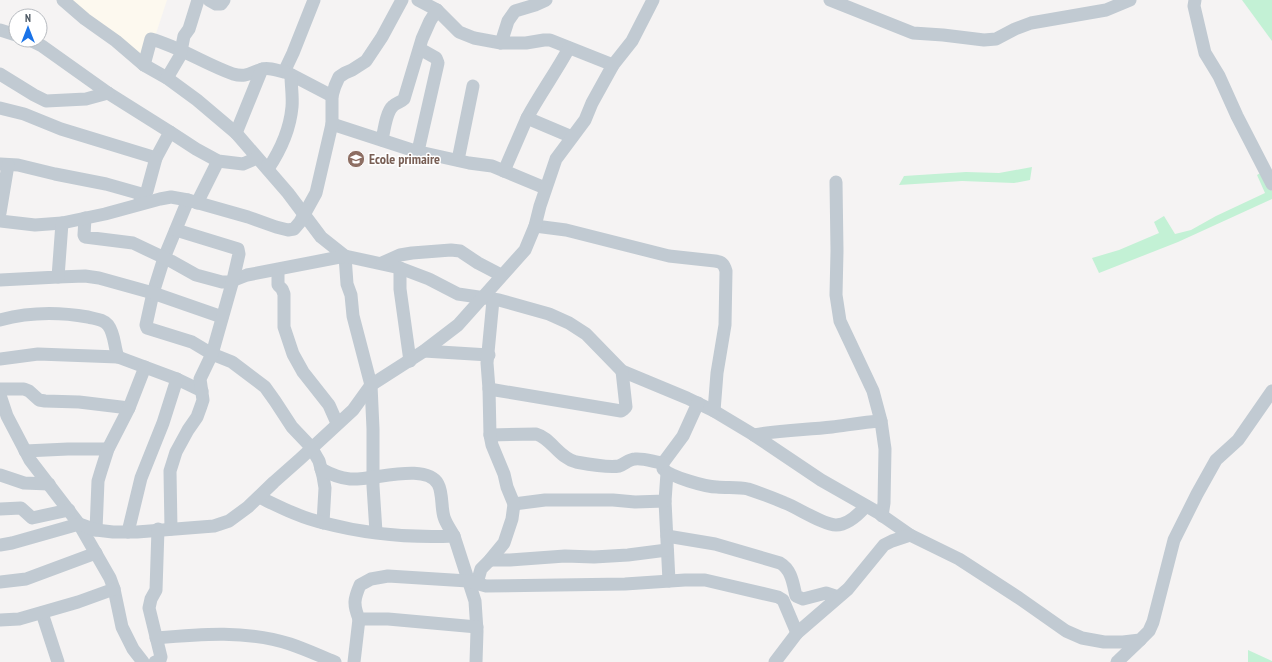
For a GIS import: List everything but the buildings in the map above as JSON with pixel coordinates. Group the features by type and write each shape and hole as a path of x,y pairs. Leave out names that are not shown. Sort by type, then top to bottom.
{"street":[{"path":"63,0 144,65 167,78 197,100 236,133 288,193 304,216 321,236 345,256 347,284 351,295 353,316 371,385 376,532"},
{"path":"167,78 182,51 184,36 189,29 198,0"},
{"path":"209,0 216,4 221,4 224,0"},
{"path":"268,169 278,154 291,116 292,106 288,74 293,53 314,0"},
{"path":"0,221 35,224 62,223 171,198 248,217 288,230 294,229 304,216 316,193 332,124 332,96 335,86 339,78 345,73 366,61 382,37 402,0"},
{"path":"418,0 437,10 459,32 474,38 501,43 526,44 550,40 613,65"},
{"path":"501,43 508,21 515,11 546,0"},
{"path":"0,545 79,524 96,530 113,532 214,526 228,521 248,508 311,447 321,440 337,423 353,410 371,385 424,351 458,325 487,299 502,275 525,250 535,226 545,188 556,159 585,120 592,103 613,65 632,40 653,0"},
{"path":"830,0 913,33 943,34 984,40 996,39 1014,29 1031,23 1106,10 1130,0"},
{"path":"1195,0 1194,6 1206,53 1236,116 1272,184"},
{"path":"382,140 390,109 404,99 424,33 437,10"},
{"path":"144,65 151,39 167,44 204,62 234,74 249,75 264,68 288,74 332,96"},
{"path":"45,48 108,93 196,149 218,161 243,164 257,158"},
{"path":"504,171 527,118 540,95 560,66 569,48"},
{"path":"418,151 438,63 436,58 420,49"},
{"path":"236,133 262,69"},
{"path":"0,74 46,101 86,100 108,93"},
{"path":"458,160 473,86"},
{"path":"0,108 24,114 61,129 156,158"},
{"path":"527,118 572,137"},
{"path":"332,124 418,151 492,166 545,188"},
{"path":"136,205 147,191 156,158 170,132"},
{"path":"218,161 176,230 164,258 153,293 146,325 147,328 192,342 212,354 232,362 265,388 292,427 311,447 319,462 325,488 323,523"},
{"path":"0,213 4,164 18,165 106,184 145,195"},
{"path":"836,182 836,296 842,327 855,351 872,391 881,422 885,449 884,503 882,516"},
{"path":"85,218 85,238 133,242 196,275 212,280 222,282 234,280 247,275 345,256 400,268 429,279 458,294 499,300 549,314 569,323 586,334 622,371 714,411 910,535 959,560 1066,631 1082,638 1104,642 1140,640"},
{"path":"58,277 62,223"},
{"path":"535,226 566,230 669,256 722,262 725,265 726,312 717,373 714,411"},
{"path":"155,662 160,660 161,657 149,608 151,599 156,590 171,466 176,452 202,406 203,400 200,379 212,354 234,280 239,254 238,249 176,230"},
{"path":"382,263 400,255 452,250 460,251 478,263 502,275"},
{"path":"400,268 400,289 410,361"},
{"path":"278,270 278,285 284,294 284,327 293,354 303,372 329,405 337,423"},
{"path":"0,280 85,276 99,278 153,293 222,317"},
{"path":"472,582 481,569 504,543 512,520 514,504 492,445 490,435 487,367 489,355 487,299"},
{"path":"0,320 27,314 69,314 102,320 108,325 112,333 118,356"},
{"path":"424,351 489,355"},
{"path":"0,359 38,354 118,356 202,390"},
{"path":"96,530 98,481 108,449 129,408 145,367"},
{"path":"489,389 621,411 626,407 622,371"},
{"path":"128,532 141,478 177,379"},
{"path":"0,389 24,389 29,391 39,400 45,401 79,402 129,408"},
{"path":"1117,662 1149,631 1153,622 1174,540 1216,460 1238,440 1272,391"},
{"path":"0,395 3,415 36,468 79,524 110,578 114,589 122,626 127,638 143,662"},
{"path":"669,581 665,502 665,468 683,436 698,403"},
{"path":"754,435 867,422 881,422"},
{"path":"490,435 536,434 542,436 567,459 575,462 620,466 631,459 636,458 665,468 687,480 716,487 747,489 786,503 828,525 838,526 857,515 866,506"},
{"path":"26,451 108,449"},
{"path":"321,469 331,474 350,479 373,478 410,472 420,473 433,478 439,485 444,518 454,536 472,582 477,627 476,662"},
{"path":"0,475 24,483 49,484"},
{"path":"259,497 282,508 323,523 390,535 434,537 454,536"},
{"path":"514,504 545,500 665,502"},
{"path":"0,509 21,508 32,518 69,510"},
{"path":"775,662 796,633 853,584 884,545 910,535"},
{"path":"667,536 714,544 780,563 787,567 796,596 799,598 803,599 826,592 838,597"},
{"path":"490,560 565,556 614,556 667,550"},
{"path":"0,582 26,579 96,553"},
{"path":"354,662 359,619 355,608 354,597 360,585 371,579 388,576 472,582 486,586 625,584 705,580 778,597 782,600 796,633"},
{"path":"0,620 19,619 42,613 114,589"},
{"path":"42,613 58,662"},
{"path":"359,619 388,619 477,627"},
{"path":"156,638 215,634 261,637 289,644 335,662"}],"shaded area":[{"path":"61,0 167,0 145,67"}],"green space":[{"path":"1242,0 1272,0 1272,41"},
{"path":"1032,167 1030,180 1014,183 962,181 899,185 904,176 966,172 999,173"},
{"path":"1262,172 1272,191 1272,199 1178,242 1099,273 1092,258 1119,250 1159,233 1154,222 1164,216 1175,234 1191,230 1216,216 1265,193 1257,175"},
{"path":"1248,650 1272,661 1272,662 1248,662"}],"place":[{"name":"Ecole primaire","path":"356,159"}]}
